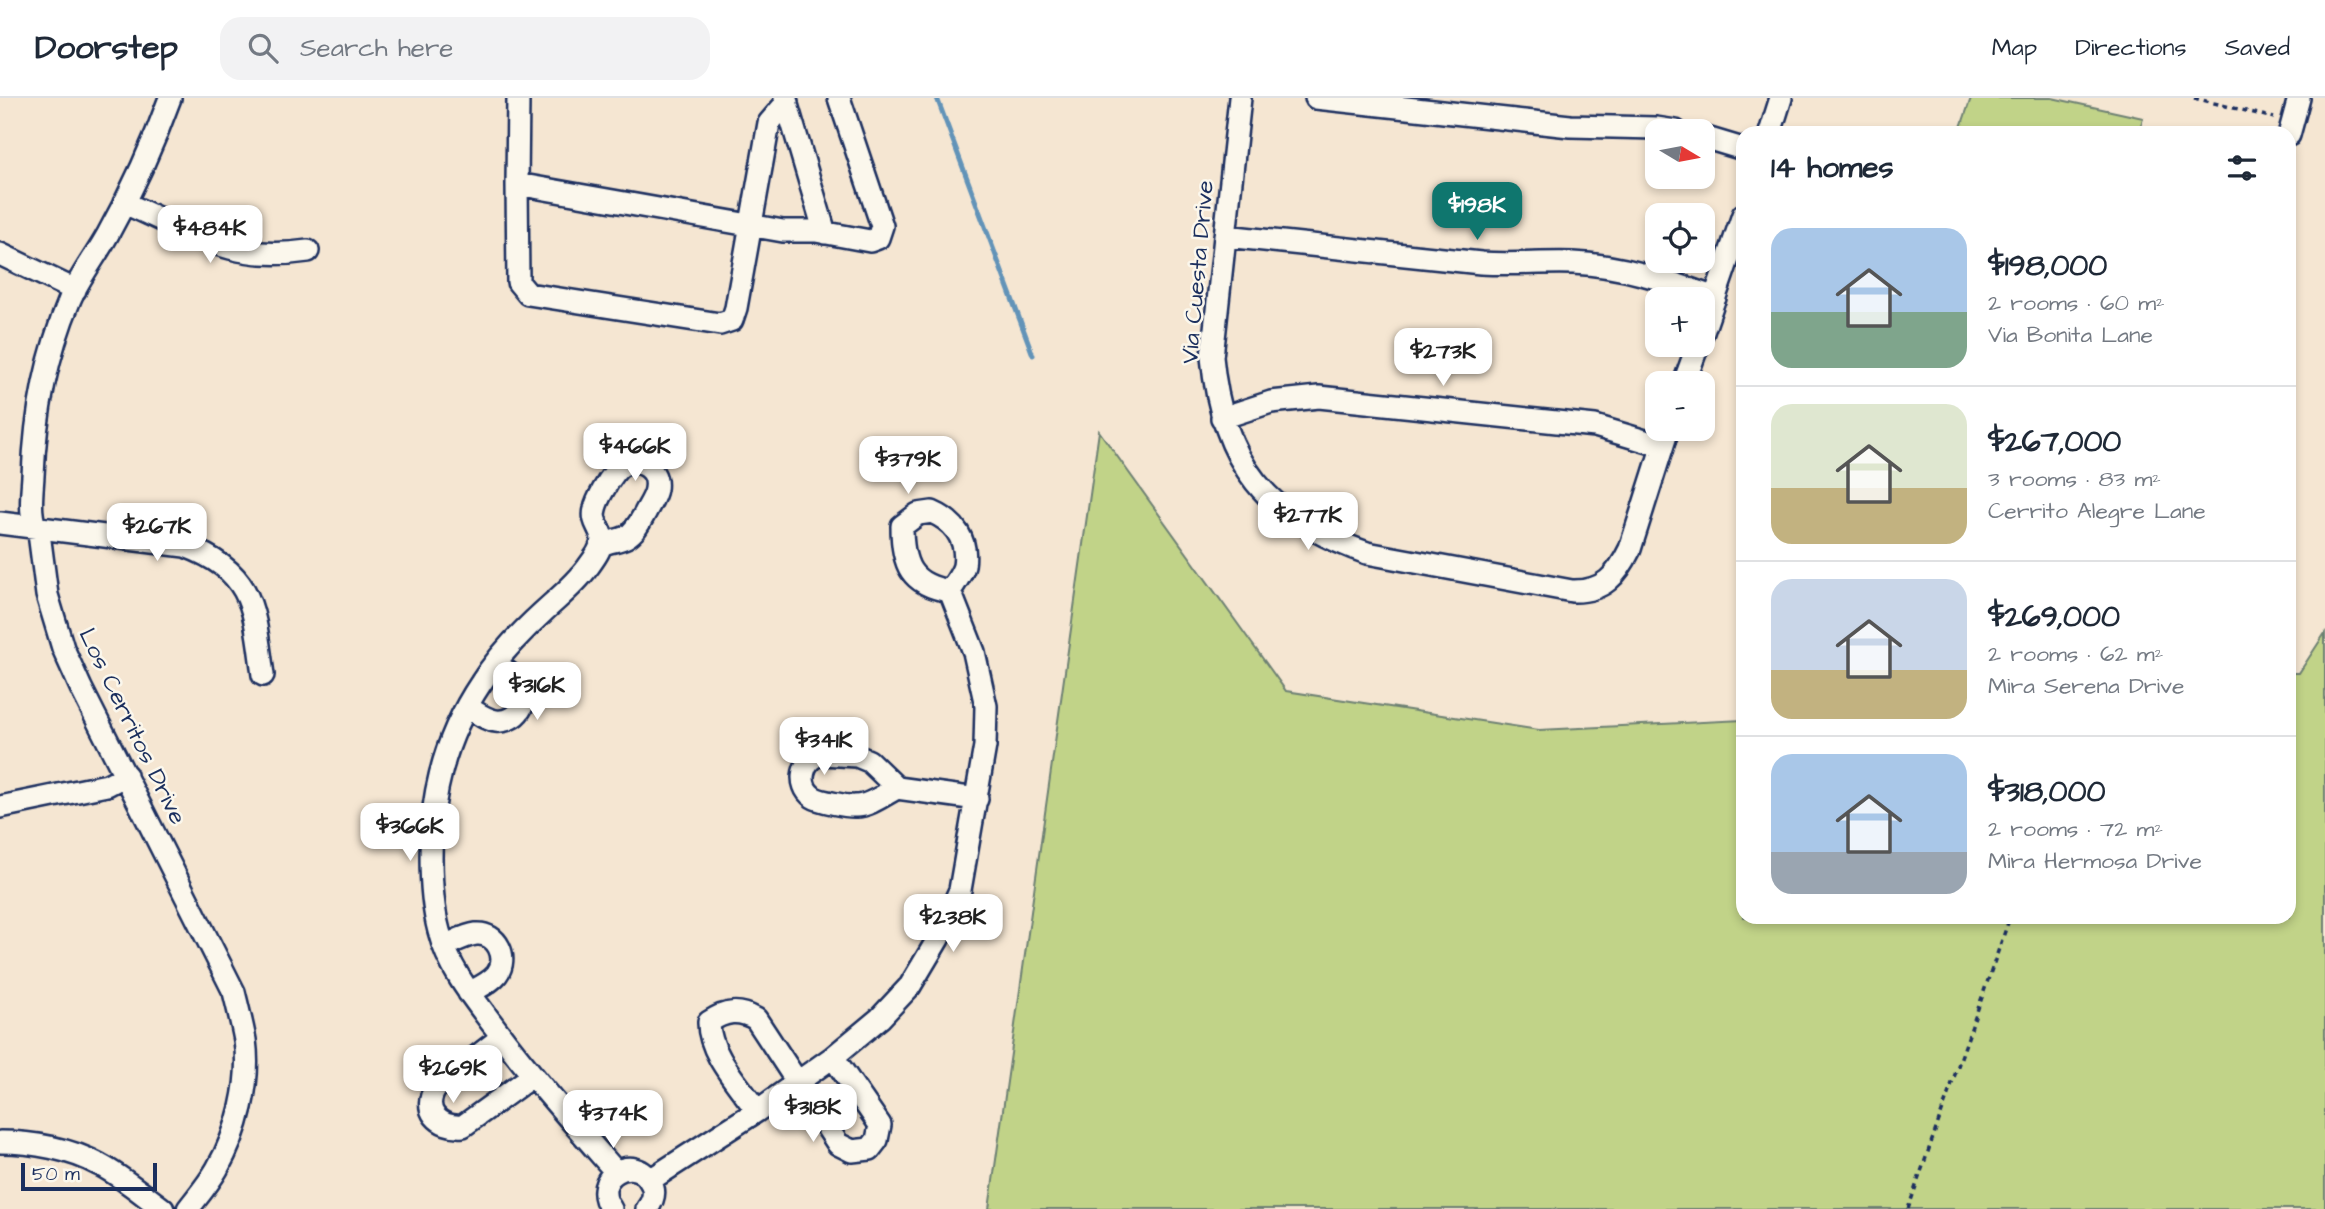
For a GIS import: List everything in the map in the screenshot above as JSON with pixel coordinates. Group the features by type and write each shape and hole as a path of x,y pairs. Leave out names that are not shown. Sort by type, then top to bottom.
{"street":[{"name":"Los Cerritos Drive","path":"170,98 146,159 75,290 55,343 36,432 31,509 35,527 40,533 47,595 64,648 81,688 229,979 245,1041 246,1067 237,1125 216,1170 188,1209"},
{"path":"518,98 517,282 528,294 720,324 732,320 736,307 769,122 786,100"},
{"path":"517,184 751,225 870,241 878,238 882,226 839,98"},
{"name":"Via Cuesta Drive","path":"1240,98 1212,357 1222,418 1232,445 1247,471 1283,510 1306,527 1335,542 1367,553 1572,591 1586,591 1611,580 1622,565 1630,549 1664,441"},
{"path":"1316,98 1570,126 1645,128"},
{"path":"1772,126 1781,98"},
{"path":"2284,126 2299,98"},
{"path":"786,100 825,233"},
{"path":"1715,141 1736,147"},
{"path":"124,203 208,243 240,252 259,255 308,251"},
{"path":"1226,236 1481,263 1572,263 1615,267 1643,273 1683,287"},
{"path":"1715,298 1736,236"},
{"path":"0,254 75,290"},
{"path":"1222,418 1271,402 1319,397 1595,426 1645,434"},
{"path":"0,523 186,546 219,562 241,583 250,598 255,615 263,675"},
{"path":"601,545 570,590 517,637 495,663 467,707 446,753 434,808 431,878 433,902 444,946 469,993 532,1076 616,1172"},
{"path":"650,1180 797,1083 880,1018 910,986 938,939 960,890 985,746 986,706 974,652 950,591"},
{"path":"467,707 488,720 498,722 517,715 522,706 523,691 520,683 495,663"},
{"path":"0,807 96,788 126,775"},
{"path":"897,788 977,799"},
{"path":"444,946 477,934 486,935 498,944 502,954 502,965 498,974 469,993"},
{"path":"757,1111 713,1048 708,1036 709,1022 722,1014 744,1012 756,1019 838,1144 852,1151 870,1149 877,1140 880,1125 833,1057"},
{"path":"502,1037 436,1087 431,1098 431,1108 436,1118 452,1127 463,1126 532,1076"},
{"path":"0,1142 47,1147 83,1157 126,1181 163,1209"},
{"path":"609,1208 604,1191 607,1181 616,1172 628,1168 637,1169 650,1180 653,1196 647,1209"}],"path":[{"path":"2194,98 2280,126"},
{"path":"1908,1209 2008,924"}],"green space":[{"path":"1971,98 2052,98 2143,118 2141,126 1961,126"},
{"path":"1099,431 1286,691 1539,730 1736,720 1736,924 2296,924 2296,673 2299,673 2325,633 2325,1209 989,1209"}],"waterway":[{"path":"937,98 1033,355"}]}
